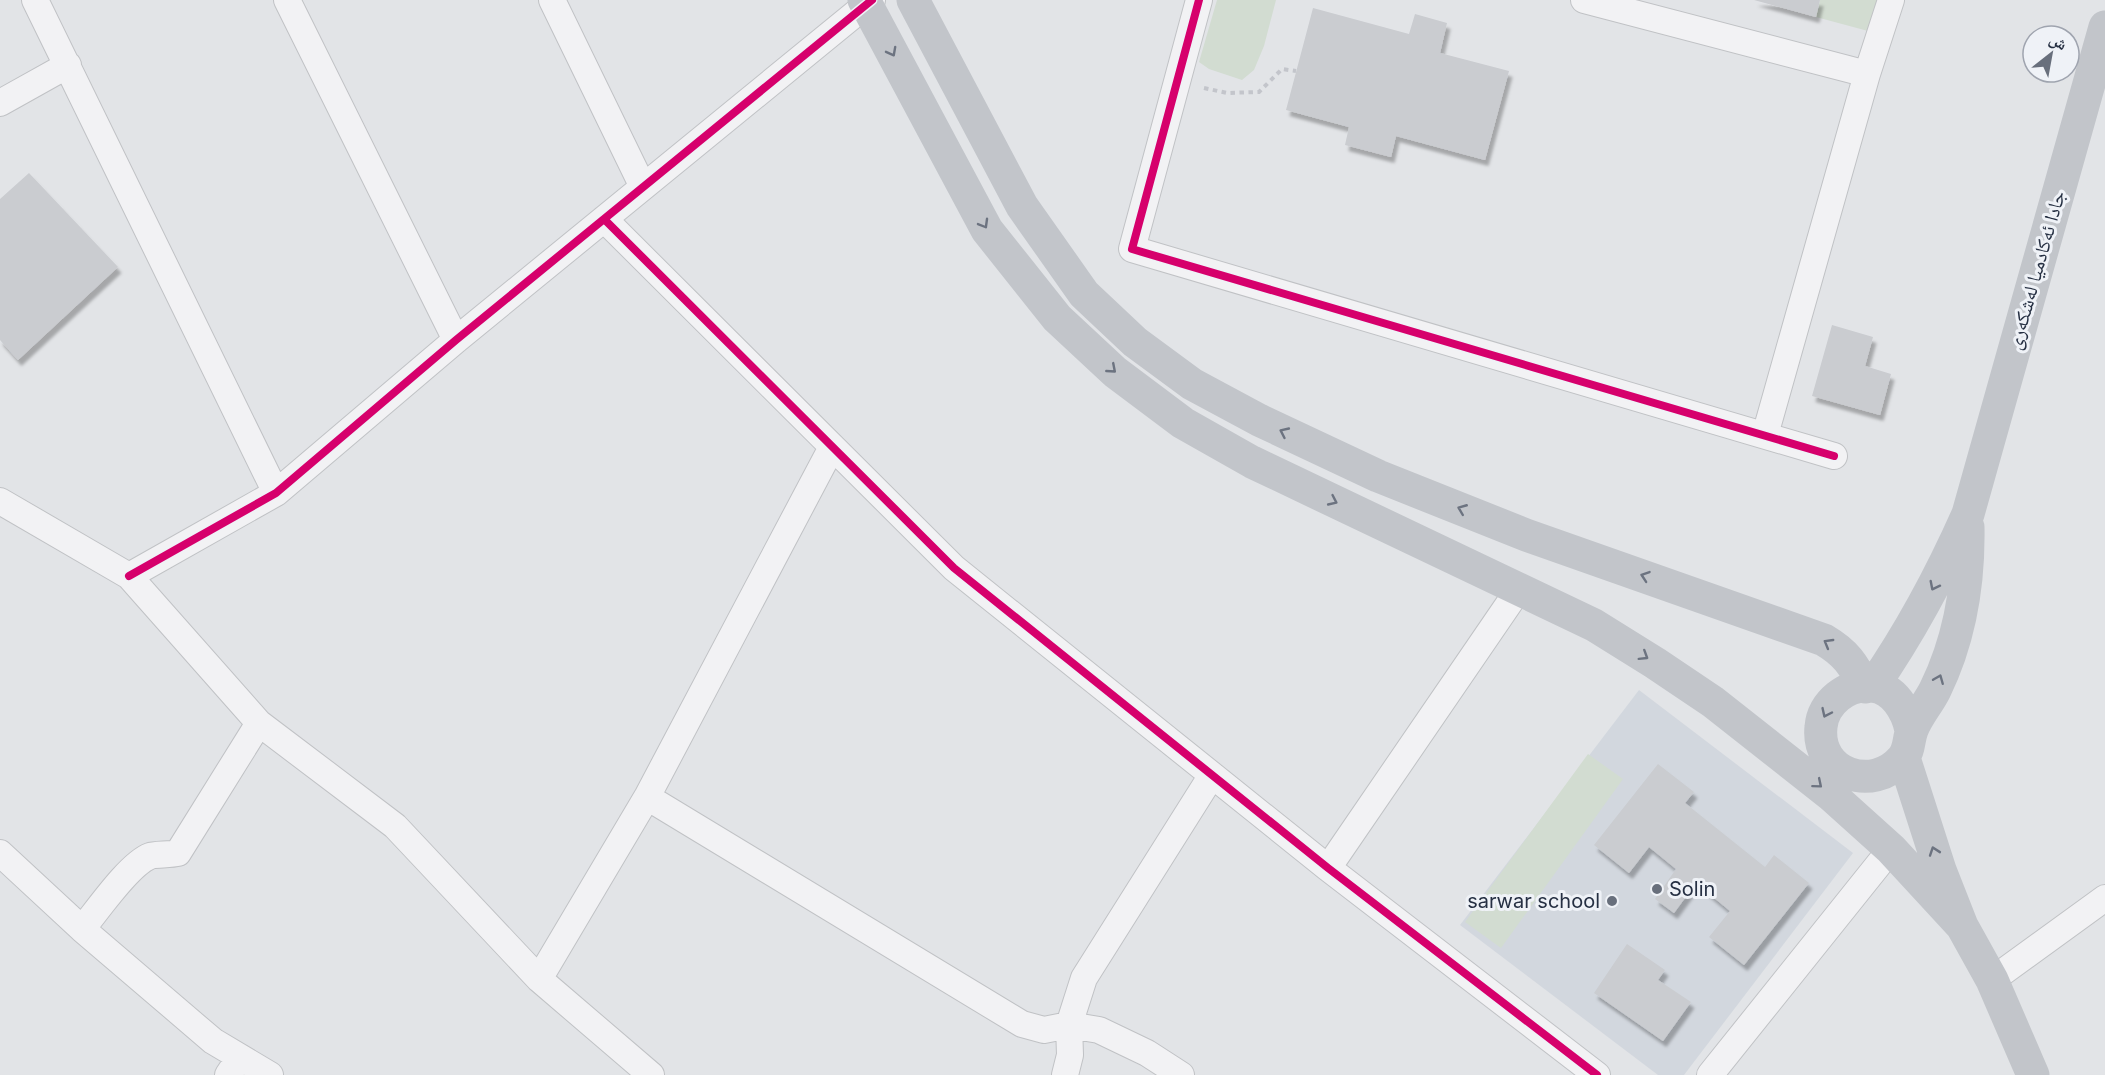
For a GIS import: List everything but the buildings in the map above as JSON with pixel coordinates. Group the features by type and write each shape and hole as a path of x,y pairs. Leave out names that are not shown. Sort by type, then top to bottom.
{"main road":[{"path":"913,0 1022,206 1084,294 1135,342 1192,384 1259,420 1378,476 1526,535 1824,640 1840,650 1869,686"},
{"path":"868,1 987,230 1057,318 1115,372 1183,423 1252,462 1594,625 1644,656 1713,702 1831,795 1891,849 1962,926"},
{"name":"جادا ئه‌كادميا له‌شكه‌رى","path":"1968,514 2105,27"},
{"path":"1869,686 1916,620 1968,514"},
{"path":"1769,746 1802,747 1817,753 1843,769 1873,777 1890,770 1908,744 1952,648 1963,604 1969,559 1968,514"},
{"path":"1891,849 1843,769 1824,751 1820,738 1824,713 1831,702 1852,688 1869,686 1889,693 1900,703 1908,716 1908,744 1940,870 1962,926 1992,980 2033,1075"}],"street":[{"path":"35,0 276,493"},
{"path":"287,0 456,340"},
{"path":"552,0 643,187"},
{"path":"1199,0 1132,249 1834,456"},
{"path":"1584,0 1867,74"},
{"path":"1765,435 1867,74 1891,0"},
{"path":"129,576 276,493 456,340 868,1"},
{"path":"0,103 68,65"},
{"path":"604,219 954,568 1590,1073"},
{"path":"539,979 648,797 831,447"},
{"path":"0,501 129,576 259,723 395,826 539,979 651,1075"},
{"path":"1329,868 1519,589"},
{"path":"82,929 126,873 150,856 178,853 259,723"},
{"path":"1065,1075 1070,1055 1069,1025 1084,978 1212,775"},
{"path":"648,797 1022,1024 1044,1030 1069,1025 1099,1030 1147,1053 1181,1075"},
{"path":"1710,1075 1891,849"},
{"path":"0,853 82,929 213,1041 234,1066 270,1075"},
{"path":"1992,980 2105,898"}],"path":[{"path":"1177,82 1227,93 1259,92 1282,69 1296,71"}],"shaded area":[{"path":"1217,0 1276,0 1264,46 1254,70 1242,80 1209,69 1199,62"},
{"path":"1820,0 1877,0 1868,31 1816,17"},
{"name":"Solin","path":"1639,690 1853,853 1684,1075 1658,1075 1460,925"},
{"path":"1588,754 1623,779 1501,948 1465,922"}],"cycle path":[{"path":"129,576 276,493 456,340 872,0"},
{"path":"1199,0 1132,249 1834,456"},
{"path":"604,219 954,568 1328,868 1597,1075"}],"place":[{"name":"Solin","path":"1657,889"},
{"name":"sarwar school","path":"1612,901"}]}
